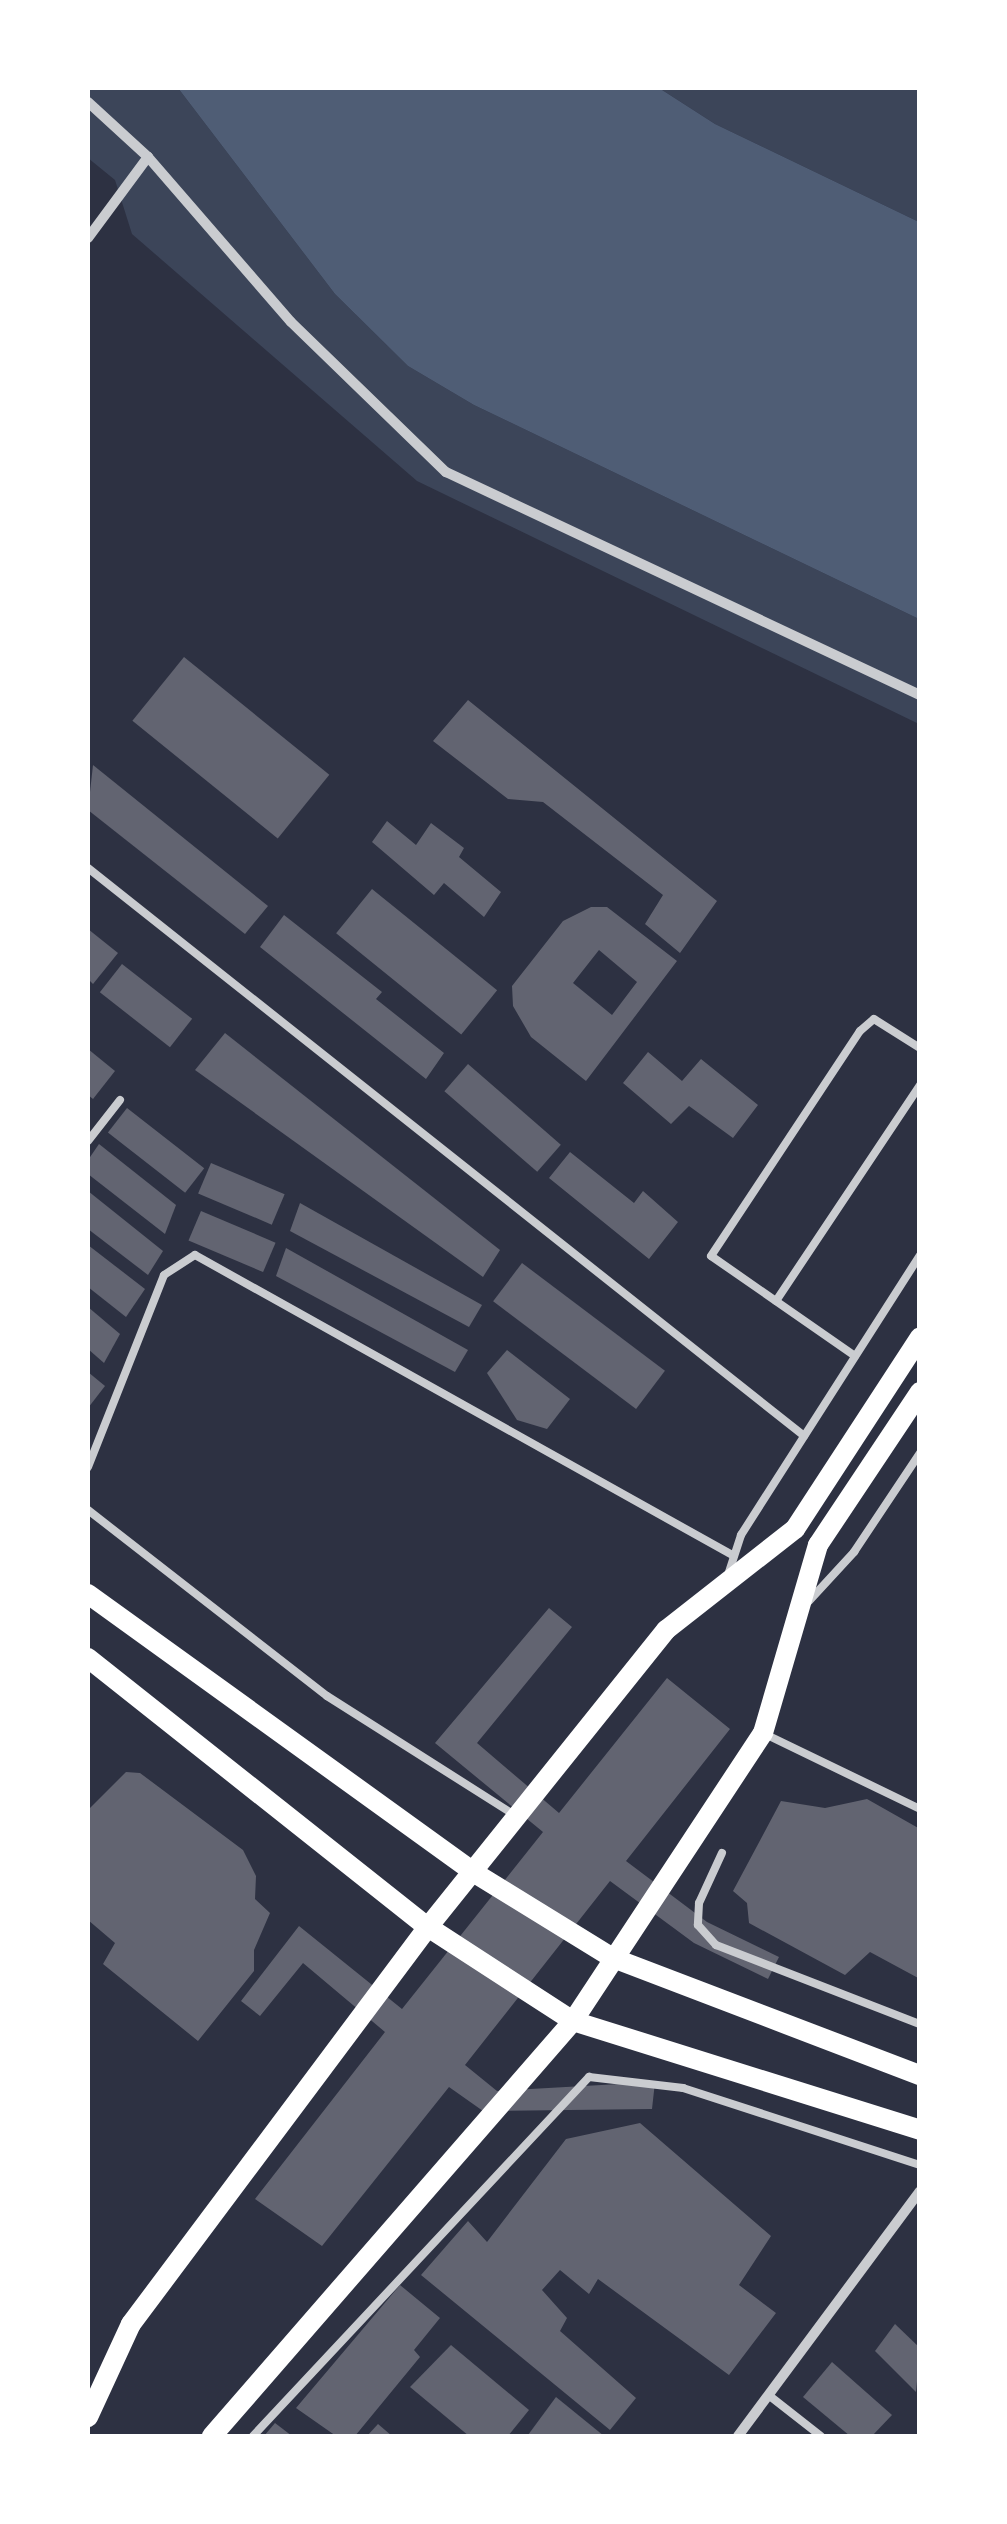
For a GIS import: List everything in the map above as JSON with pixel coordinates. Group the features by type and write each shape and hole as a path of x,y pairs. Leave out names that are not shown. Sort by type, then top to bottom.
{"main road":[{"path":"88,2417 131,2324 428,1927 520,1818 666,1630 795,1530 920,1337"},
{"path":"212,2436 573,2021 763,1733 818,1545 920,1392"},
{"path":"88,1594 474,1872 613,1958 920,2075"},
{"path":"88,1658 428,1927 573,2021 920,2130"}],"street":[{"path":"88,102 148,157 291,322 446,472 920,695"},
{"path":"88,238 148,157"},
{"path":"738,2436 771,2397 920,2190"}],"lane":[{"path":"88,868 804,1436"},
{"path":"855,1356 711,1256 860,1031 874,1019 920,1048"},
{"path":"776,1301 920,1084"},
{"path":"88,1141 120,1100"},
{"path":"88,1467 164,1275 195,1255 734,1556"},
{"path":"724,1587 734,1556 804,1436 920,1255"},
{"path":"796,1616 854,1552 920,1453"},
{"path":"88,1510 326,1696 520,1818"},
{"path":"763,1733 920,1809"},
{"path":"722,1853 699,1903 698,1925 716,1945 920,2024"},
{"path":"253,2436 589,2077 684,2088 920,2165"},
{"path":"771,2397 821,2436"}],"shaded area":[{"path":"88,88 178,88 335,294 408,366 474,405 919,619 919,724 417,481 132,234 115,180 88,158"},
{"path":"178,88 659,88 715,124 919,222 919,619 474,405 408,366 335,294"},
{"path":"659,88 919,88 919,222 715,124"}],"building":[{"path":"184,657 329,775 278,838 132,721"},
{"path":"468,700 717,901 680,953 645,924 663,895 543,802 508,799 433,741"},
{"path":"93,765 268,906 245,934 88,810"},
{"path":"387,821 416,845 431,823 464,848 459,857 501,892 484,917 444,883 434,895 372,842"},
{"path":"372,889 497,990 461,1035 336,933"},
{"path":"591,907 607,907 677,961 586,1081 531,1037 513,1006 512,986 563,921","holes":["599,950 637,982 612,1015 573,983"]},
{"path":"284,915 382,992 376,999 444,1053 426,1079 260,947"},
{"path":"88,929 118,953 93,984 88,979"},
{"path":"122,964 192,1019 170,1047 100,992"},
{"path":"225,1033 500,1250 483,1277 195,1070"},
{"path":"88,1049 115,1071 93,1099 88,1095"},
{"path":"648,1052 682,1081 701,1059 758,1105 733,1138 689,1106 671,1124 623,1083"},
{"path":"468,1064 561,1145 537,1172 444,1091"},
{"path":"127,1108 204,1168 185,1193 108,1132"},
{"path":"99,1144 176,1205 165,1234 88,1174 88,1160"},
{"path":"570,1152 634,1203 643,1191 678,1222 649,1259 549,1178"},
{"path":"211,1163 285,1194 272,1225 198,1193"},
{"path":"88,1191 163,1251 148,1275 88,1229"},
{"path":"300,1203 482,1305 469,1327 290,1231"},
{"path":"201,1211 276,1243 263,1272 188,1240"},
{"path":"88,1245 145,1289 126,1317 88,1287"},
{"path":"286,1248 468,1350 455,1372 276,1276"},
{"path":"522,1263 665,1371 636,1409 493,1301"},
{"path":"88,1307 120,1334 104,1363 88,1349"},
{"path":"507,1350 570,1399 547,1429 517,1420 487,1373"},
{"path":"88,1372 105,1386 88,1408"},
{"path":"549,1608 572,1627 477,1743 559,1813 667,1678 730,1729 626,1861 707,1922 779,1957 768,1979 694,1943 610,1881 465,2065 497,2091 655,2082 652,2109 483,2111 449,2087 322,2246 255,2199 385,2032 303,1963 260,2016 241,2001 299,1926 402,2009 543,1832 435,1743"},
{"path":"126,1772 140,1773 243,1850 256,1876 255,1899 270,1913 254,1950 254,1971 198,2041 103,1964 115,1943 88,1920 88,1810"},
{"path":"867,1799 920,1829 920,1979 870,1952 845,1975 749,1923 747,1903 733,1891 781,1801 825,1808"},
{"path":"640,2123 771,2236 739,2285 776,2313 729,2375 598,2279 589,2294 560,2270 542,2290 567,2318 560,2331 636,2398 610,2430 421,2275 468,2221 487,2242 566,2139"},
{"path":"400,2285 440,2318 414,2350 420,2357 355,2436 336,2436 296,2408"},
{"path":"895,2324 920,2348 916,2392 875,2351"},
{"path":"451,2345 529,2410 508,2436 469,2436 410,2387"},
{"path":"832,2362 892,2415 872,2436 850,2436 803,2397"},
{"path":"556,2397 604,2436 528,2435"},
{"path":"275,2423 292,2436 264,2436"},
{"path":"378,2424 392,2436 367,2436"}]}
